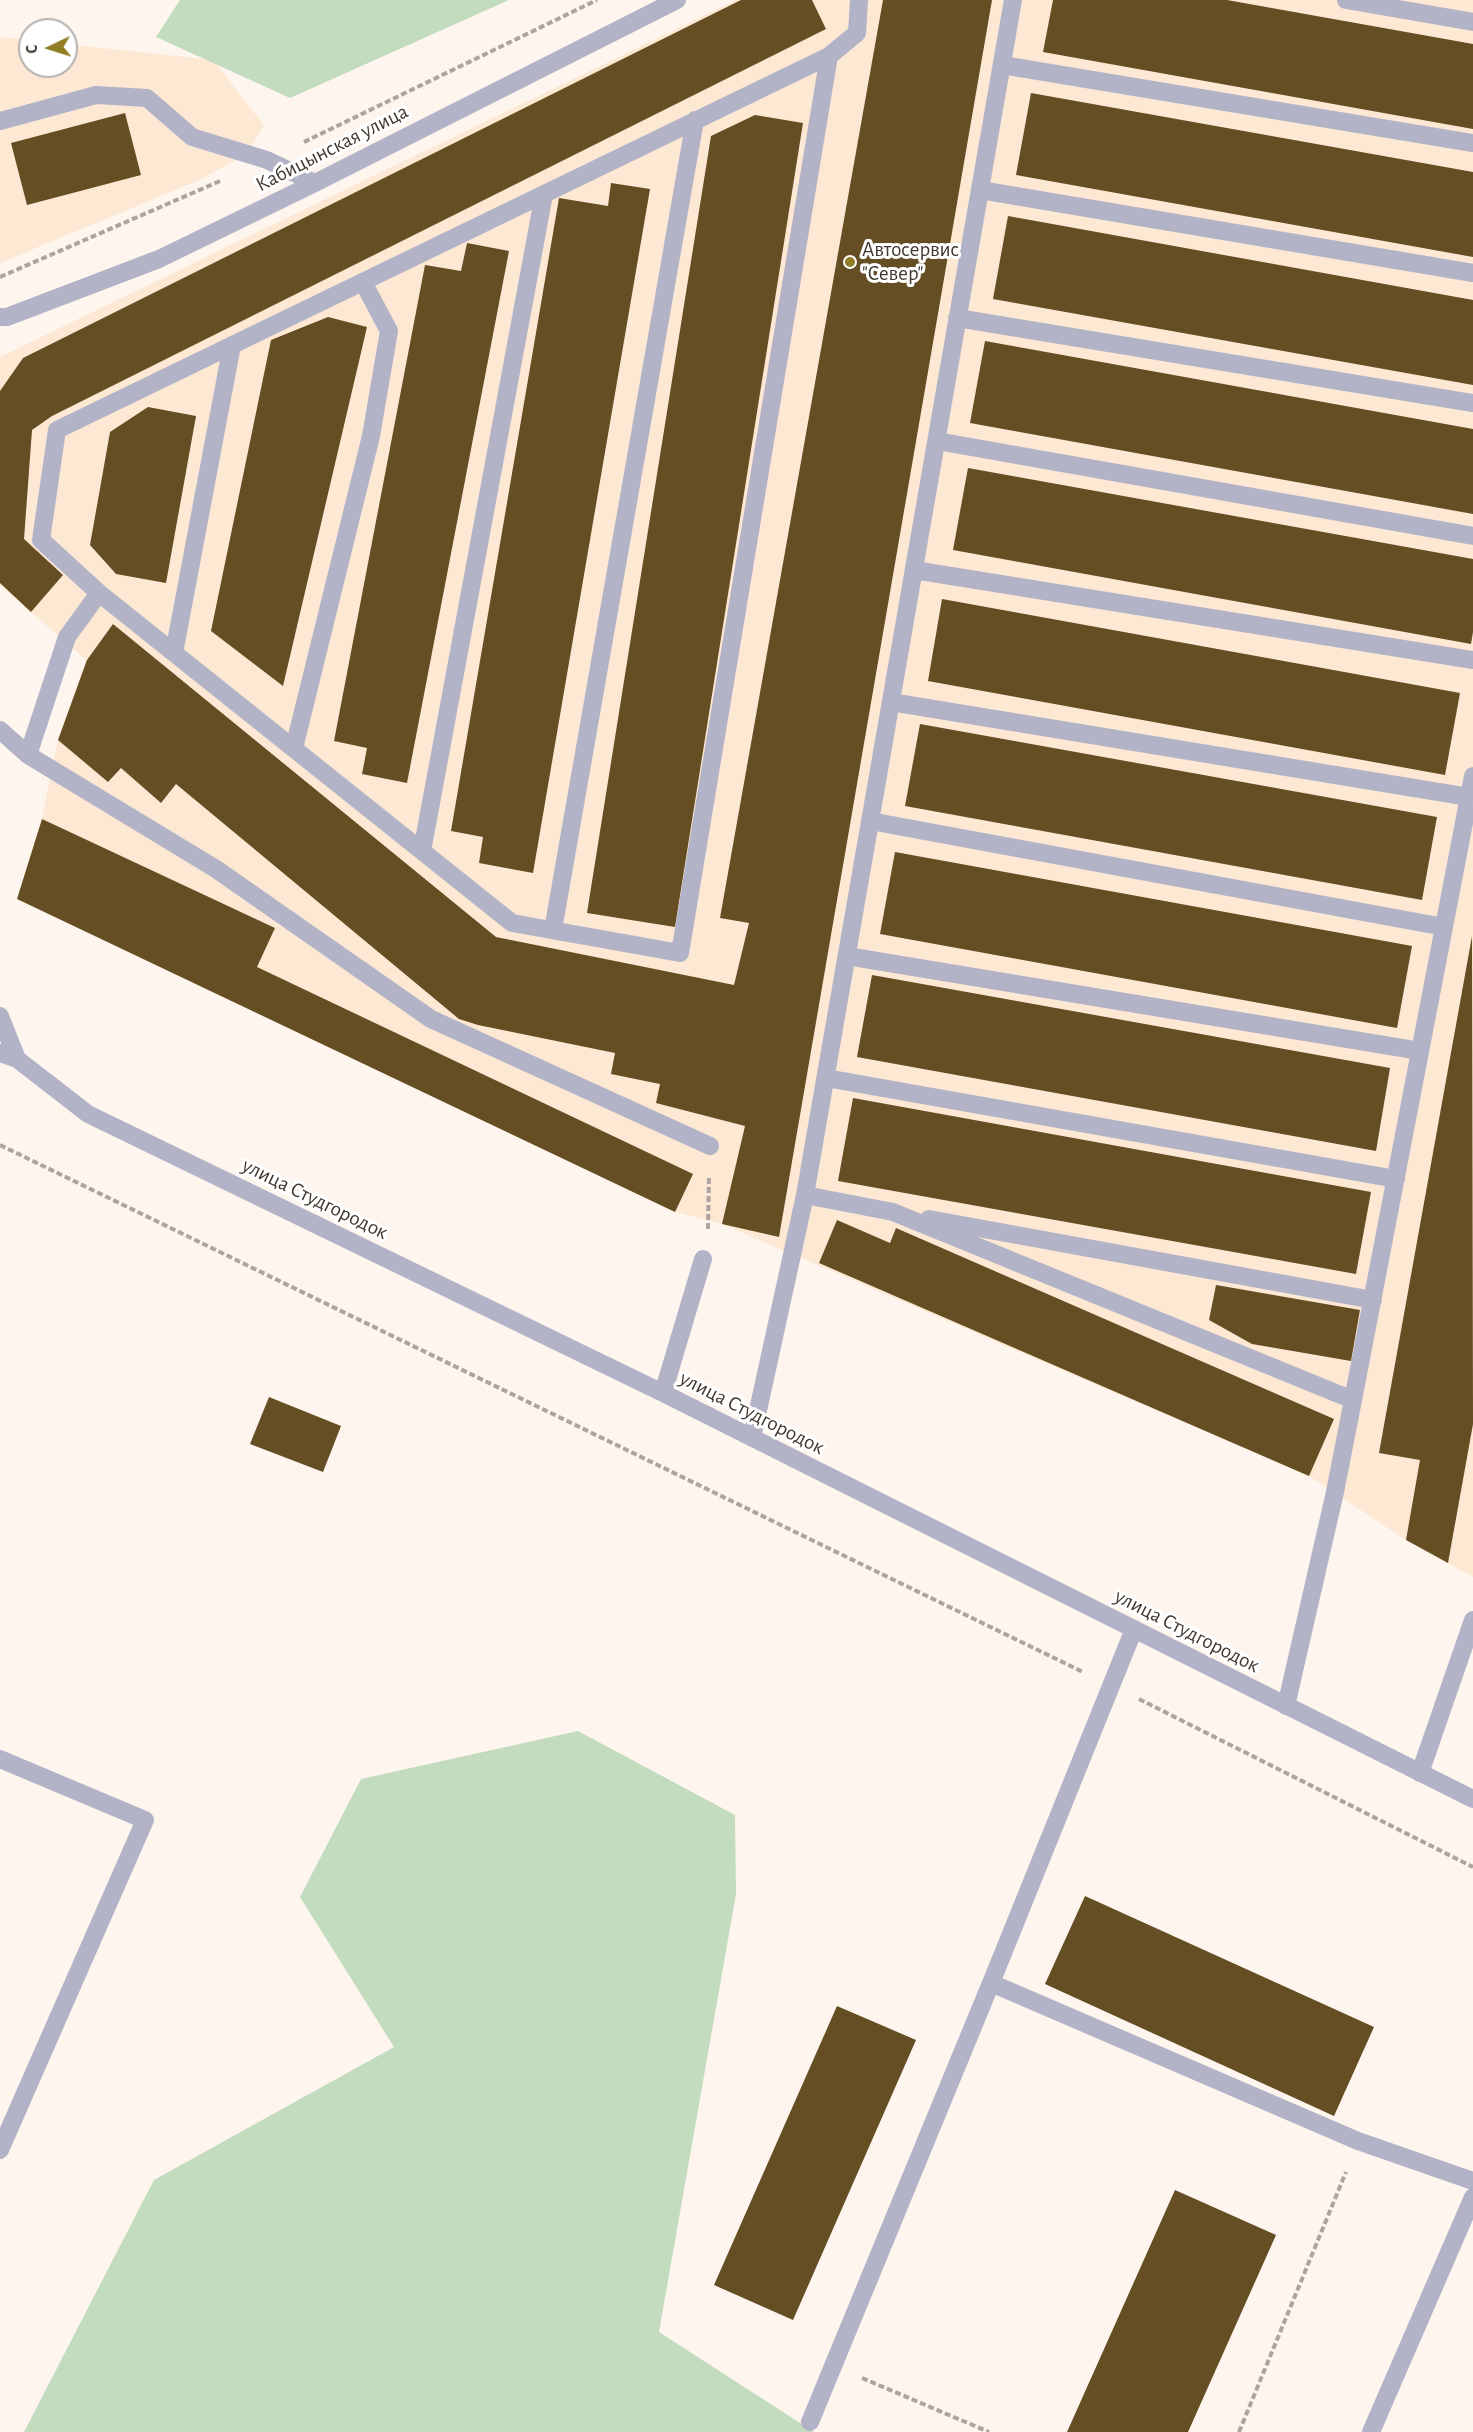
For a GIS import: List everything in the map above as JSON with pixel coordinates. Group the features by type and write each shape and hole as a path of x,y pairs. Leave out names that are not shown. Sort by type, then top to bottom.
{"street":[{"name":"Кабицынская улица","path":"0,317 7,317 159,259 315,183 676,0"},
{"path":"829,56 680,953 512,923 99,593 41,540 57,430 829,56 856,33 859,0"},
{"path":"752,1438 805,1195 1013,0"},
{"path":"1346,0 1473,22"},
{"path":"1002,65 1473,143"},
{"path":"0,121 96,95 147,98 192,137 267,160 315,183"},
{"path":"553,930 695,120"},
{"path":"980,190 1473,273"},
{"path":"422,851 544,194"},
{"path":"294,748 371,436 389,331 363,282"},
{"path":"957,318 1473,403"},
{"path":"174,653 232,345"},
{"path":"937,441 1473,536"},
{"path":"914,570 1473,660"},
{"path":"28,755 66,637 99,593"},
{"path":"891,702 1469,797"},
{"path":"0,730 28,755 216,868 431,1019 710,1146"},
{"path":"1287,1706 1335,1492 1473,776"},
{"path":"870,821 1444,927"},
{"path":"847,956 1420,1051"},
{"path":"0,1016 8,1056"},
{"name":"улица Студгородок","path":"8,1056 88,1114 663,1393 1473,1799"},
{"path":"826,1078 1396,1179"},
{"path":"805,1195 1373,1300"},
{"path":"893,1212 1353,1400"},
{"path":"663,1393 703,1259"},
{"path":"1420,1773 1473,1620"},
{"path":"810,2422 1134,1629"},
{"path":"0,1759 145,1820 0,2150"},
{"path":"991,1983 1358,2141 1473,2181"},
{"path":"1371,2432 1473,2197"}],"path":[{"path":"0,277 267,160 597,0"},
{"path":"0,1145 1111,1685 1473,1867"},
{"path":"703,1259 709,1221 710,1146"},
{"path":"1239,2432 1358,2141"},
{"path":"832,2366 989,2432"}],"shaded area":[{"path":"736,0 1473,0 1473,1577 1406,1540 1309,1476 722,1224 675,1212 17,899 42,819 58,740 86,660 0,585 0,357"},
{"path":"0,37 18,39 18,78 78,78 78,45 213,60 264,125 246,155 197,181 0,263"}],"green space":[{"path":"180,0 509,0 290,98 156,37"},
{"path":"578,1731 735,1815 736,1894 659,2332 814,2432 24,2432 154,2180 394,2047 300,1897 361,1779"}],"building":[{"path":"741,0 812,0 826,29 52,416 32,430 24,539 63,575 31,612 0,583 0,391 23,358"},
{"path":"883,0 992,0 779,1237 722,1224 745,1126 656,1103 660,1084 611,1074 615,1053 478,1025 459,1019 176,784 161,803 121,768 108,782 58,740 87,660 113,624 496,937 734,985 749,923 720,918"},
{"path":"1053,0 1227,0 1473,44 1473,129 1043,52"},
{"path":"1031,93 1473,172 1473,257 1016,175"},
{"path":"125,113 141,175 27,205 11,143"},
{"path":"755,115 803,123 675,927 587,913 711,136"},
{"path":"611,183 650,189 533,873 479,863 483,837 451,831 559,198 608,206"},
{"path":"1008,216 1473,300 1473,385 993,299"},
{"path":"467,243 509,251 407,783 362,774 367,748 334,741 425,265 461,271"},
{"path":"328,317 367,327 283,686 211,631 271,340"},
{"path":"985,341 1473,429 1473,514 970,423"},
{"path":"148,407 196,416 166,583 116,574 90,545 110,432"},
{"path":"968,468 1473,559 1471,644 953,550"},
{"path":"942,599 1460,693 1445,775 928,681"},
{"path":"920,724 1437,817 1422,900 905,806"},
{"path":"42,819 275,928 257,967 693,1174 675,1212 17,899"},
{"path":"895,852 1412,946 1397,1028 880,934"},
{"path":"1472,936 1473,1424 1448,1563 1406,1540 1420,1460 1379,1453"},
{"path":"872,975 1390,1068 1376,1151 857,1057"},
{"path":"853,1098 1371,1192 1356,1274 838,1181"},
{"path":"837,1220 890,1243 896,1228 1334,1419 1309,1476 819,1263"},
{"path":"1216,1285 1360,1310 1351,1361 1252,1344 1209,1320"},
{"path":"269,1397 341,1426 323,1472 250,1444"},
{"path":"1085,1896 1374,2027 1334,2116 1045,1984"},
{"path":"837,2006 916,2040 793,2320 714,2285"},
{"path":"1175,2190 1276,2235 1188,2432 1067,2432"}],"place":[{"name":"Автосервис \"Север\"","path":"850,262"}]}
